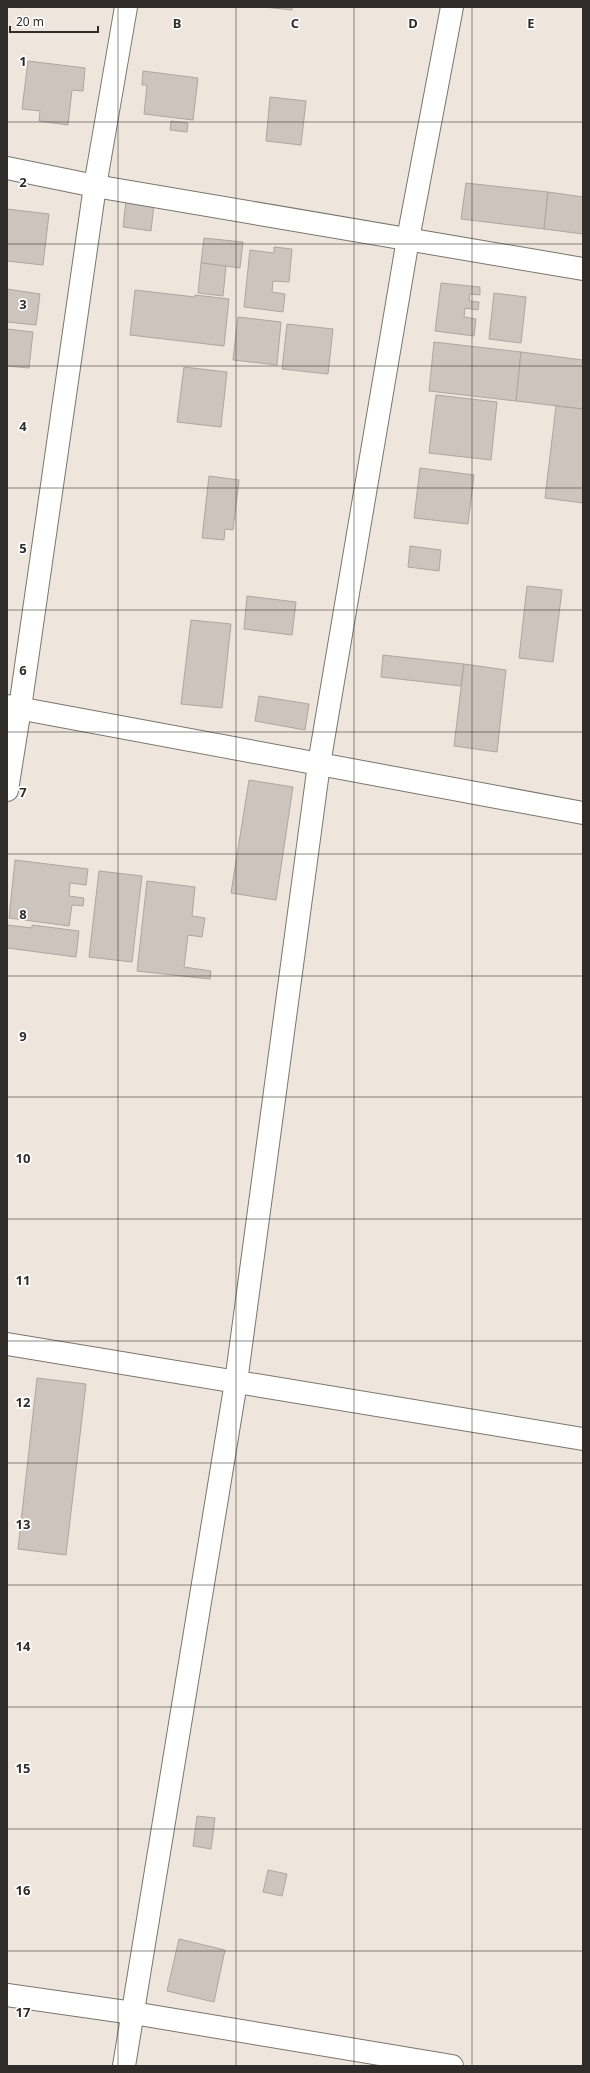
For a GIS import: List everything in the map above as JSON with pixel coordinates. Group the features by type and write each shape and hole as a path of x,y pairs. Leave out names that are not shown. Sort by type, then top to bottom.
{"street":[{"path":"7,790 14,707 94,186 126,7"},
{"path":"124,2066 236,1382 319,764 408,239 452,7"},
{"path":"7,168 94,186 583,269"},
{"path":"14,707 583,813"},
{"path":"7,1344 583,1439"},
{"path":"7,1995 133,2013 452,2066"}],"building":[{"path":"264,7 292,7 292,10"},
{"path":"28,61 85,68 83,91 72,90 68,125 39,121 40,111 22,109"},
{"path":"143,71 198,78 193,120 144,114 147,85 142,85"},
{"path":"270,97 306,101 301,145 266,141"},
{"path":"171,121 188,123 187,132 170,130"},
{"path":"466,183 548,192 544,229 461,219"},
{"path":"548,192 583,197 583,234 544,229"},
{"path":"126,200 154,204 151,231 123,227"},
{"path":"7,209 49,214 43,265 7,261"},
{"path":"204,238 243,242 240,268 201,263"},
{"path":"274,247 292,249 289,282 273,281 272,292 285,294 283,312 244,307 250,250 274,253"},
{"path":"201,263 226,266 223,296 198,293"},
{"path":"441,283 480,287 480,295 470,294 469,301 479,302 478,310 465,308 464,317 476,319 474,336 435,331"},
{"path":"7,289 40,294 36,325 7,322"},
{"path":"135,290 195,297 195,295 229,299 224,346 130,335"},
{"path":"494,293 526,297 521,343 489,339"},
{"path":"238,317 281,322 277,365 233,360"},
{"path":"287,324 333,329 328,374 282,369"},
{"path":"7,329 33,332 29,368 7,366"},
{"path":"434,342 521,352 516,401 429,391"},
{"path":"521,352 583,360 583,409 516,401"},
{"path":"184,367 227,372 221,427 177,422"},
{"path":"436,395 497,402 491,460 429,453"},
{"path":"556,406 583,409 583,503 545,498"},
{"path":"420,468 474,475 468,524 414,518"},
{"path":"209,476 239,480 233,530 225,529 224,540 202,538"},
{"path":"410,546 441,550 439,571 408,567"},
{"path":"527,586 562,590 553,662 519,658"},
{"path":"247,596 296,602 292,635 244,629"},
{"path":"191,620 231,624 222,708 181,704"},
{"path":"383,655 464,664 461,686 381,677"},
{"path":"464,664 506,670 497,752 454,746"},
{"path":"259,696 309,704 305,730 255,721"},
{"path":"249,780 293,787 276,900 231,893"},
{"path":"15,860 88,869 86,885 70,883 69,896 84,898 83,906 72,905 69,926 9,918"},
{"path":"99,871 142,876 132,962 89,957"},
{"path":"147,881 195,887 192,916 205,918 202,937 188,935 184,967 211,971 210,979 137,971"},
{"path":"7,925 32,928 32,925 79,931 76,957 7,948"},
{"path":"37,1378 86,1384 66,1555 18,1549"},
{"path":"197,1816 215,1818 211,1849 193,1846"},
{"path":"268,1870 287,1874 282,1896 263,1892"},
{"path":"179,1939 225,1950 214,2002 167,1991"}]}
